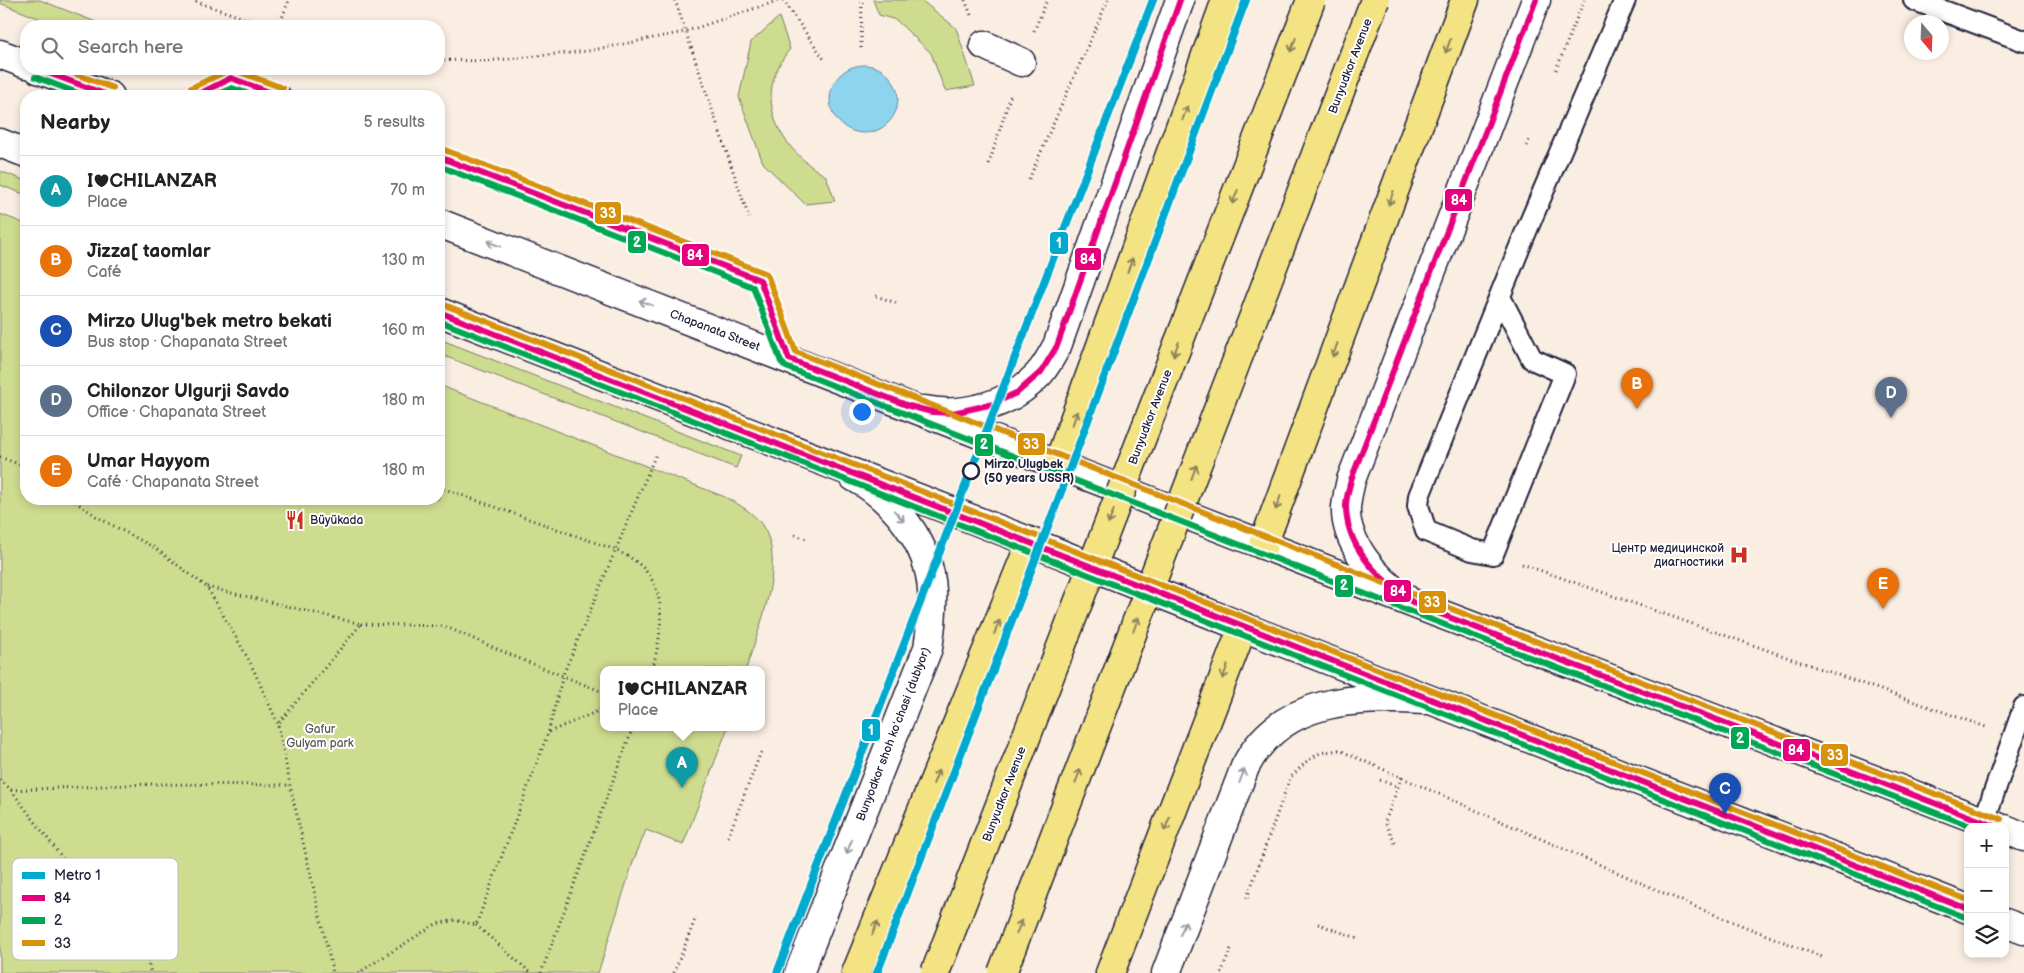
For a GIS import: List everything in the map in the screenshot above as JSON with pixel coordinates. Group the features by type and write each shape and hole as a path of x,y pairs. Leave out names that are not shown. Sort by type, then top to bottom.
{"main road":[{"path":"911,407 940,413 961,412 981,408 1003,400 1022,388 1038,375 1048,361 1057,346 1180,0"},
{"path":"1058,464 1226,0"},
{"name":"Bunyudkor Avenue","path":"936,973 1311,0"},
{"name":"Bunyudkor Avenue","path":"1002,973 1375,0"},
{"path":"1263,545 1465,0"},
{"path":"1417,605 1384,583 1369,566 1357,546 1349,528 1346,508 1350,480 1536,0"},
{"path":"984,45 1021,62"},
{"path":"0,54 20,62"},
{"path":"54,75 94,90"},
{"path":"0,143 20,151"},
{"name":"Chapanata Street","path":"445,225 1417,605 1988,823"},
{"path":"445,314 1964,907"},
{"name":"Bunyodkor shoh koʻchasi (dublyor)","path":"799,973 928,648 932,620 932,589 928,564 919,544 904,521 886,501 861,481 833,466"},
{"path":"856,973 1031,542"},
{"path":"1110,973 1243,627"},
{"path":"1166,973 1245,768 1252,754 1262,741 1291,717 1310,709 1378,698 1433,700"},
{"name":"Chapanata Street","path":"2009,831 2024,837"},
{"path":"2009,924 2024,930"}],"lane":[{"path":"1500,297 1532,359 1565,374 1493,554 1472,550 1426,532 1418,506 1419,496 1524,234 1625,0"},
{"path":"1914,0 2024,41"},
{"path":"207,90 231,78 264,90"},
{"path":"445,159 760,280 789,359"},
{"path":"1997,823 2014,737 2024,707"}],"path":[{"path":"191,0 249,20"},
{"path":"281,20 289,0"},
{"path":"675,0 684,32 749,218"},
{"path":"445,60 486,61 588,52 684,32 781,0 824,58"},
{"path":"861,48 862,0"},
{"path":"1029,179 1108,0"},
{"path":"1556,70 1584,0"},
{"path":"989,164 1021,62"},
{"path":"876,296 898,304"},
{"path":"476,925 548,733 563,675 656,454"},
{"path":"0,457 20,463"},
{"path":"445,489 616,550 638,563 648,574 657,594 662,616 653,666"},
{"path":"80,505 99,518 155,548 207,588 250,662 278,724 333,973"},
{"path":"795,535 807,539"},
{"path":"1493,554 2014,737"},
{"path":"207,588 361,624 444,626 600,691"},
{"path":"278,724 361,624"},
{"path":"548,733 600,709"},
{"path":"541,973 632,731"},
{"path":"1247,898 1290,778 1306,762 1320,752 1340,750 1698,908 1822,957"},
{"path":"728,838 761,752"},
{"path":"1395,843 1385,822 1402,776"},
{"path":"0,780 12,790 63,858"},
{"path":"1380,780 1398,787"},
{"path":"12,790 150,784 290,784"},
{"path":"674,973 696,917"},
{"path":"358,973 436,924 455,920 476,925 532,973"},
{"path":"1318,924 1357,938"},
{"path":"1221,973 1232,946"},
{"path":"147,960 151,973"}],"green space":[{"path":"0,0 40,0 91,20 43,20 0,3"},
{"path":"873,0 921,0 956,28 975,86 945,91 931,53 896,20 879,15"},
{"path":"779,17 790,49 778,67 772,85 771,103 775,120 783,137 795,152 809,165 826,176 835,201 805,204 763,163 739,97 751,42"},
{"path":"0,171 20,179 20,193 0,185"},
{"name":"Gafur Gulyam park","path":"0,214 20,222 20,505 445,505 445,387 725,497 745,509 762,525 769,540 772,558 772,577 763,616 747,666 600,666 600,731 726,731 683,845 646,830 633,862 598,973 0,973"},
{"path":"445,341 741,456 736,468 445,356"}],"water":[{"path":"864,65 877,67 888,75 896,86 898,99 896,112 888,123 877,131 864,133 851,131 840,123 832,112 830,99 832,86 840,75 851,67"}],"metro line":[{"name":"1","path":"777,973 1153,0"},
{"name":"1","path":"877,973 1058,500 1246,0"}],"transit line":[{"name":"84","path":"445,159 760,280 789,359 909,406 932,412 953,413 993,404 1018,392 1041,372 1057,346 1180,0"},
{"name":"84","path":"1536,0 1351,480 1346,506 1352,537 1369,564 1380,576 1417,605 1987,823"},
{"name":"84","path":"54,75 94,90"},
{"name":"33","path":"78,75 113,88"},
{"name":"33","path":"191,88 218,75"},
{"name":"33","path":"247,75 283,88"},
{"name":"2","path":"35,77 70,90"},
{"name":"84","path":"207,90 231,78 264,90"},
{"name":"2","path":"228,90 232,88 238,90"},
{"name":"33","path":"445,150 765,273 796,352 1420,597 2001,819"},
{"name":"2","path":"445,168 753,287 781,362 786,367 1414,613 1964,824"},
{"name":"33","path":"445,305 1964,898"},
{"name":"84","path":"445,314 1964,907"},
{"name":"2","path":"445,323 1964,917"}],"place":[{"name":"Jizza[ taomlar","path":"1637,409"},
{"name":"Chilonzor Ulgurji Savdo","path":"1891,418"},
{"name":"Mirzo Ulugbek (50 years USSR)","path":"971,471"},
{"name":"Büyükada","path":"295,520"},
{"name":"Центр медицинской диагностики","path":"1739,555"},
{"name":"Umar Hayyom","path":"1883,609"},
{"name":"I♥CHILANZAR","path":"682,788"},
{"name":"Mirzo Ulug'bek metro bekati","path":"1725,814"}]}
